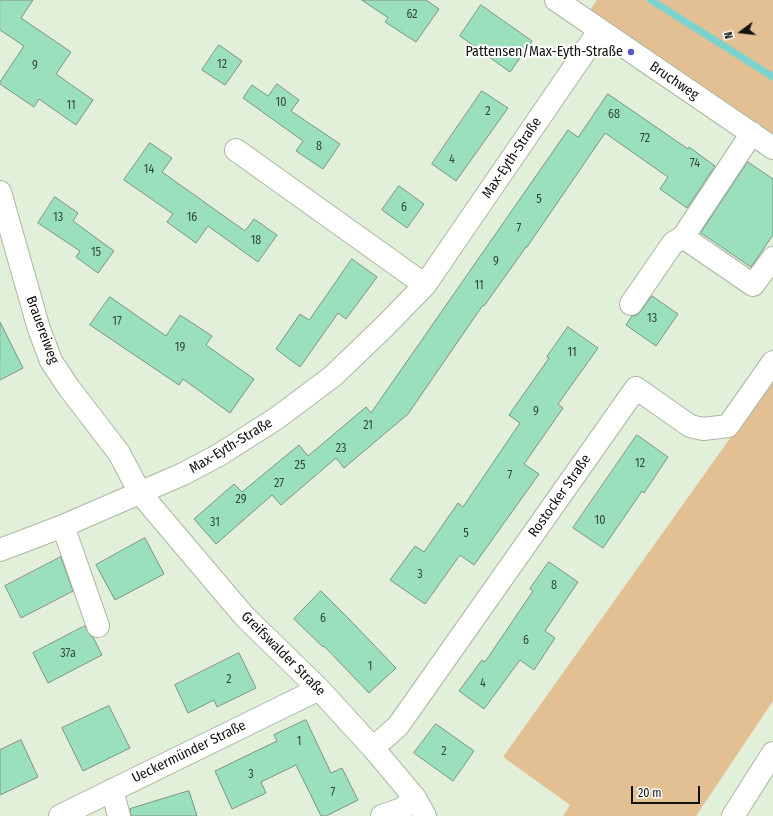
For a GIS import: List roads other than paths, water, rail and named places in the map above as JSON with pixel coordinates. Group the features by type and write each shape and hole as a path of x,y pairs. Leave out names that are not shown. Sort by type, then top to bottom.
{"street":[{"name":"Bruchweg","path":"556,0 599,31 773,148"},
{"name":"Max-Eyth-Straße","path":"0,550 63,526 183,474 219,455 277,418 333,376 425,285 599,31"},
{"path":"631,304 673,243 683,237 752,134"},
{"path":"236,150 425,285"},
{"name":"Brauereiweg","path":"0,192 39,329 51,361 69,388 119,453 140,493"},
{"path":"683,237 752,285 773,258"},
{"name":"Rostocker Straße","path":"373,748 398,726 636,388 690,426 703,429 728,426 773,362"},
{"name":"Greifswalder Straße","path":"140,493 245,617 319,689 373,748 420,807"},
{"path":"63,526 98,626"},
{"name":"Ueckermünder Straße","path":"60,816 319,689"},
{"path":"733,816 773,753"},
{"path":"112,790 120,816"},
{"path":"382,816 402,809 420,807"}],"waterway":[{"path":"651,0 773,77"}],"place":[{"name":"Pattensen/Max-Eyth-Straße","path":"631,52"}]}
